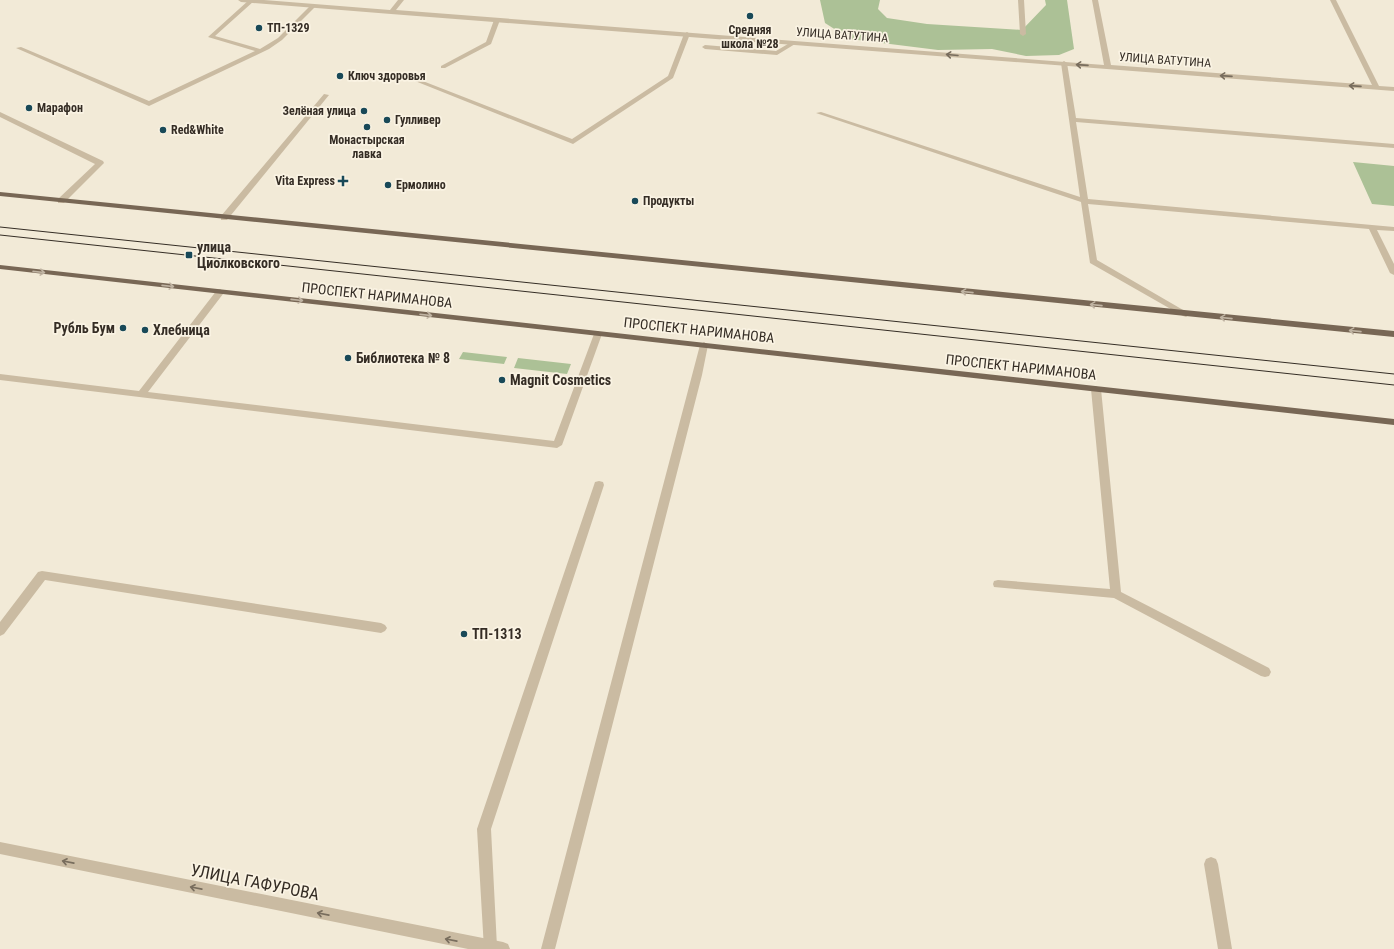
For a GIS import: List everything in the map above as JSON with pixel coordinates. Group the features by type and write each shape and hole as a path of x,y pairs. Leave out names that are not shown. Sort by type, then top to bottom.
{"main road":[{"path":"0,194 224,218 1394,334"},
{"name":"ПРОСПЕКТ НАРИМАНОВА","path":"0,267 1394,422"}],"street":[{"name":"УЛИЦА ВАТУТИНА","path":"241,0 1394,89"},
{"path":"391,12 401,0"},
{"path":"1021,0 1023,34"},
{"path":"1096,0 1108,67"},
{"path":"1333,0 1377,88"},
{"path":"251,1 211,37 260,51"},
{"path":"19,48 149,104 260,51 280,39 313,6"},
{"path":"443,67 489,43 497,20"},
{"path":"413,79 573,142 671,77 687,34"},
{"path":"705,47 777,53 793,42"},
{"path":"1064,63 1093,261 1186,314"},
{"path":"224,218 326,95"},
{"path":"819,113 1084,201 1394,229"},
{"path":"0,114 100,163 61,201"},
{"path":"1072,120 1394,146"},
{"path":"1372,227 1394,273"},
{"path":"141,395 220,292"},
{"path":"0,377 557,445 598,334"},
{"path":"548,949 704,345"},
{"path":"1096,389 1116,594"},
{"path":"496,948 484,829 599,484"},
{"path":"0,631 42,575 380,628"},
{"path":"998,584 1116,594 1266,672"},
{"name":"УЛИЦА ГАФУРОВА","path":"0,848 496,948"},
{"path":"1211,864 1225,949"}],"green space":[{"path":"820,0 880,0 878,9 887,18 927,24 1022,30 1046,5 1045,0 1067,0 1074,49 1059,55 1026,56 992,49 938,50 850,39 825,23"},
{"path":"1353,162 1394,166 1394,206 1372,204"},
{"path":"463,352 507,357 504,364 459,359"},
{"path":"518,358 571,364 567,374 514,368"}],"tram line":[{"path":"0,227 1394,374"},
{"path":"0,235 1394,385"}],"place":[{"name":"Средняя школа №28","path":"750,16"},
{"name":"ТП-1329","path":"259,28"},
{"name":"Ключ здоровья","path":"340,76"},
{"name":"Марафон","path":"29,108"},
{"name":"Зелёная улица","path":"364,111"},
{"name":"Гулливер","path":"387,120"},
{"name":"Монастырская лавка","path":"367,127"},
{"name":"Red&White","path":"163,130"},
{"name":"Vita Express","path":"343,181"},
{"name":"Ермолино","path":"388,185"},
{"name":"Продукты","path":"635,201"},
{"name":"улица Циолковского","path":"189,255"},
{"name":"Рубль Бум","path":"123,328"},
{"name":"Хлебница","path":"145,330"},
{"name":"Библиотека № 8","path":"348,358"},
{"name":"Magnit Cosmetics","path":"502,380"},
{"name":"ТП-1313","path":"464,634"}]}
